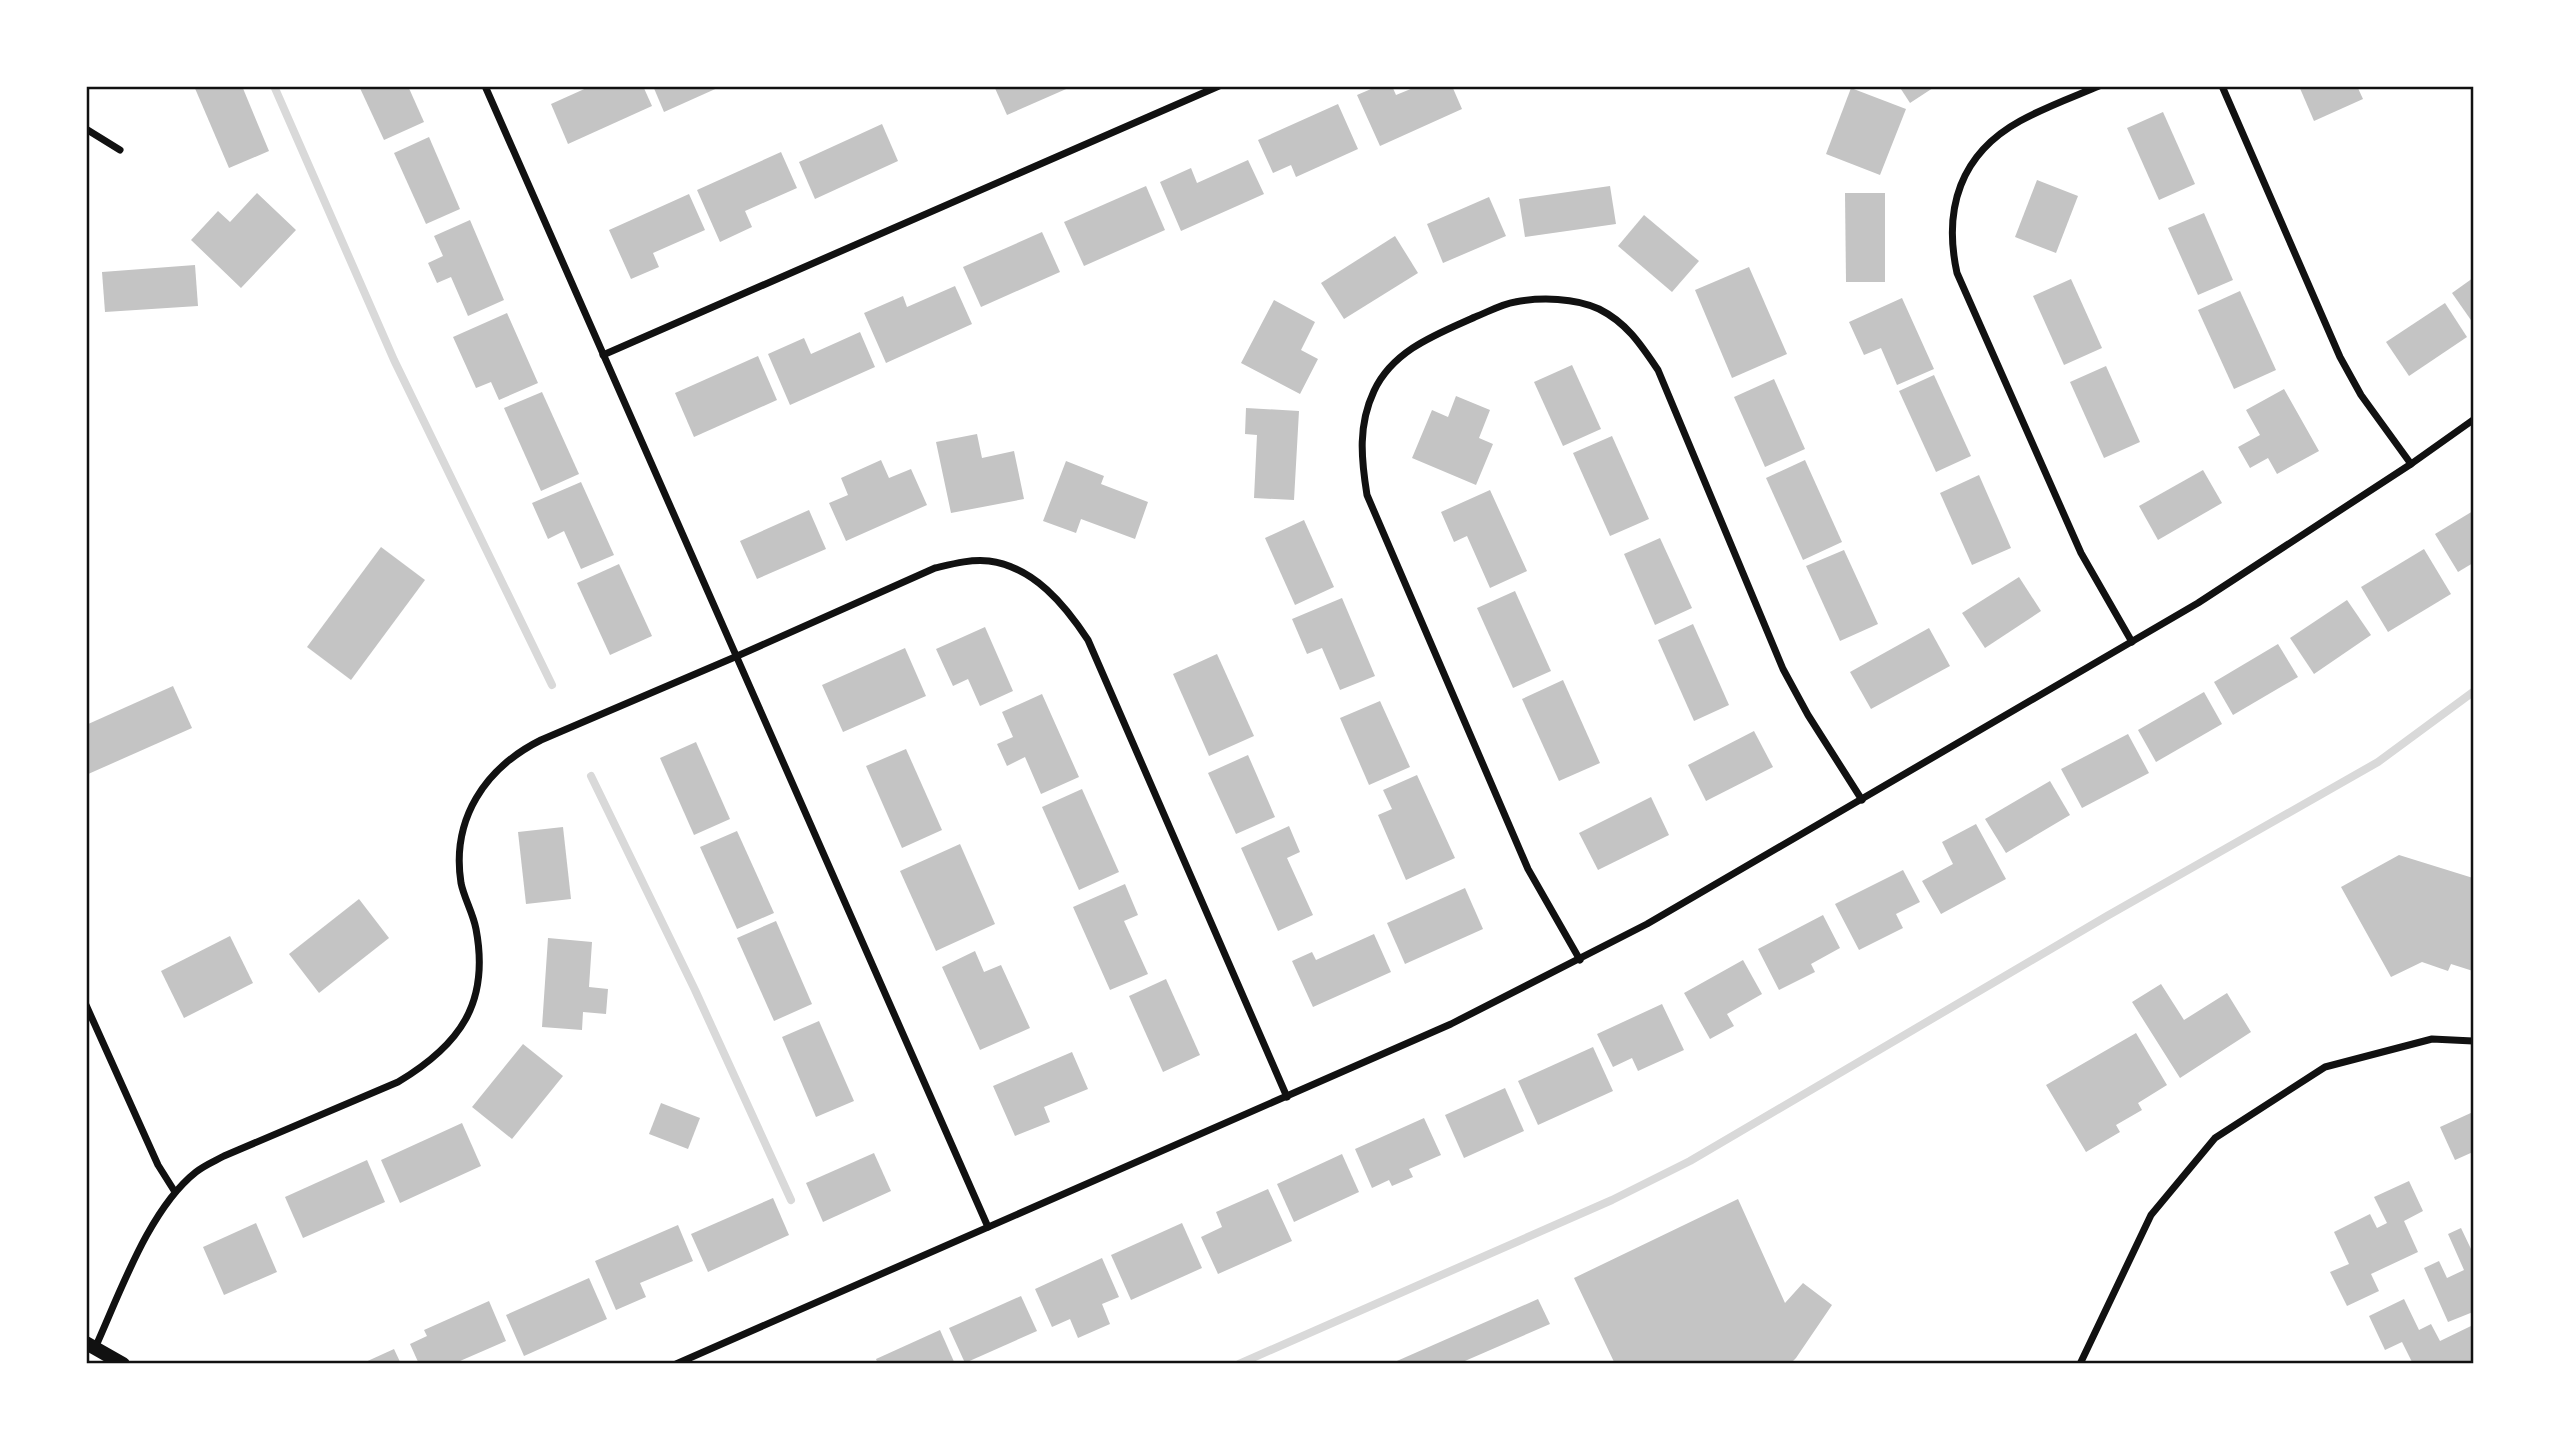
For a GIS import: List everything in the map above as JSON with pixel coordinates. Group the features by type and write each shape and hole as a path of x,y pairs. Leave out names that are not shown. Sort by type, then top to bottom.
{"main road":[{"path":"90,1345 123,1364"}],"street":[{"path":"485,86 988,1227"},
{"path":"603,355 1219,86"},
{"path":"2099,86 2020,121 1992,141 1972,163 1960,186 1952,217 1951,247 1957,273 2081,553 2132,642"},
{"path":"2222,86 2340,357 2361,395 2411,464"},
{"path":"86,129 120,150"},
{"path":"1580,960 1528,869 1367,495 1360,457 1363,419 1375,388 1394,363 1424,339 1511,302 1540,298 1597,308 1621,322 1638,340 1658,370 1783,669 1808,715 1862,800"},
{"path":"676,1364 1451,1024 1580,960 1647,924 2199,603 2411,464 2473,420"},
{"path":"90,1345 157,1217 175,1192 197,1171 224,1156 398,1082 422,1067 448,1044 462,1026 468,1017 478,985 481,956 475,924 462,886 459,856 463,828 474,800 490,777 513,755 541,740 935,568 962,562 989,561 1016,569 1046,588 1070,612 1088,640 1287,1097"},
{"path":"86,1004 158,1165 175,1192"},
{"path":"2080,1364 2151,1215 2215,1138 2325,1068 2432,1039 2473,1041"}],"building":[{"path":"194,86 242,86 269,151 229,168"},
{"path":"359,86 408,86 424,122 384,140"},
{"path":"591,86 643,86 652,106 568,144 551,104"},
{"path":"653,86 722,86 664,112"},
{"path":"994,86 1073,86 1007,115"},
{"path":"1378,86 1392,86 1396,95 1418,86 1452,86 1462,109 1380,146 1357,95"},
{"path":"1899,86 1936,86 1910,103"},
{"path":"2299,86 2357,86 2363,99 2314,121"},
{"path":"1851,88 1906,109 1880,175 1826,154"},
{"path":"1338,104 1358,149 1296,177 1291,165 1273,173 1258,140"},
{"path":"2163,112 2195,184 2159,200 2127,128"},
{"path":"882,124 898,161 815,199 799,162"},
{"path":"429,137 460,209 426,224 394,153"},
{"path":"781,152 797,188 745,211 752,227 720,242 697,190"},
{"path":"1248,160 1264,194 1181,231 1160,182 1191,168 1197,183"},
{"path":"2037,180 2078,196 2056,253 2015,237"},
{"path":"1146,186 1165,230 1084,266 1064,222"},
{"path":"1610,186 1616,224 1525,237 1519,199"},
{"path":"257,193 296,230 241,288 191,240 218,211 230,222"},
{"path":"1845,193 1885,193 1885,282 1846,282"},
{"path":"689,194 705,230 653,253 659,267 631,279 609,230"},
{"path":"1489,197 1506,236 1443,263 1427,224"},
{"path":"2204,213 2233,280 2198,295 2168,228"},
{"path":"1644,215 1699,261 1672,292 1618,246"},
{"path":"470,220 504,300 468,316 451,277 437,283 428,263 443,256 434,236"},
{"path":"1042,232 1060,272 981,307 963,267"},
{"path":"1395,236 1418,273 1344,319 1321,283"},
{"path":"195,265 198,306 105,312 102,272"},
{"path":"1749,267 1787,354 1732,378 1695,290"},
{"path":"2473,278 2473,323 2452,293"},
{"path":"2071,279 2102,348 2064,365 2033,296"},
{"path":"955,286 972,324 886,363 864,313 903,296 907,307"},
{"path":"2240,291 2276,370 2234,389 2198,310"},
{"path":"1902,298 1934,369 1897,385 1881,348 1864,355 1849,322"},
{"path":"1274,300 1315,322 1301,350 1318,359 1300,394 1241,363"},
{"path":"2445,303 2467,337 2409,376 2386,342"},
{"path":"507,313 538,383 499,400 491,382 476,388 453,337"},
{"path":"860,332 875,367 790,405 768,354 804,338 811,354"},
{"path":"758,356 777,400 694,437 675,393"},
{"path":"1572,365 1601,429 1563,446 1534,382"},
{"path":"2106,366 2140,442 2104,458 2070,382"},
{"path":"1934,375 1971,456 1936,472 1899,391"},
{"path":"1774,379 1805,449 1765,467 1734,397"},
{"path":"2284,389 2319,451 2277,474 2268,458 2250,468 2238,447 2260,435 2246,410"},
{"path":"542,392 579,474 541,491 504,408"},
{"path":"1456,396 1490,410 1479,438 1493,444 1476,485 1412,458 1432,410 1448,417"},
{"path":"1246,408 1299,411 1294,500 1254,498 1257,435 1245,434"},
{"path":"977,434 982,458 1014,451 1024,499 951,513 936,442"},
{"path":"1612,436 1649,519 1610,536 1573,453"},
{"path":"881,460 889,478 911,469 927,505 846,541 829,503 848,495 841,478"},
{"path":"1805,460 1842,542 1803,560 1766,478"},
{"path":"1066,461 1104,476 1101,484 1148,502 1135,539 1081,519 1076,533 1043,521"},
{"path":"2203,470 2222,503 2158,540 2139,506"},
{"path":"1979,475 2011,548 1972,565 1940,493"},
{"path":"581,482 614,555 581,569 564,531 548,539 532,503"},
{"path":"1490,490 1527,571 1490,588 1467,536 1454,542 1441,512"},
{"path":"809,510 826,549 757,579 740,541"},
{"path":"2473,511 2473,563 2458,572 2435,534"},
{"path":"1304,520 1334,587 1295,605 1265,538"},
{"path":"1660,538 1692,608 1655,625 1624,554"},
{"path":"381,547 425,580 351,680 307,647"},
{"path":"2424,549 2451,594 2388,632 2361,587"},
{"path":"1844,550 1878,624 1840,641 1806,566"},
{"path":"619,564 652,636 610,655 577,583"},
{"path":"2019,577 2041,611 1985,648 1962,613"},
{"path":"1515,591 1551,671 1513,688 1477,608"},
{"path":"1342,598 1375,676 1340,690 1322,648 1307,654 1292,619"},
{"path":"2347,600 2371,635 2314,674 2290,638"},
{"path":"1693,624 1729,705 1694,721 1658,640"},
{"path":"985,627 1013,691 980,706 968,679 953,686 936,649"},
{"path":"1929,628 1950,666 1871,709 1850,672"},
{"path":"2278,644 2298,677 2233,715 2214,682"},
{"path":"905,648 926,696 843,732 822,685"},
{"path":"1217,654 1254,736 1209,756 1173,674"},
{"path":"1563,680 1600,763 1559,781 1522,699"},
{"path":"173,686 192,728 86,775 86,725"},
{"path":"2204,692 2222,724 2156,762 2138,730"},
{"path":"1042,694 1079,777 1041,794 1025,757 1007,766 997,744 1013,737 1002,712"},
{"path":"1380,701 1410,767 1369,785 1340,718"},
{"path":"1754,731 1773,767 1706,801 1688,765"},
{"path":"2128,734 2149,773 2082,808 2061,769"},
{"path":"696,742 730,819 694,835 660,758"},
{"path":"906,749 942,830 902,848 866,766"},
{"path":"1248,755 1275,817 1236,834 1208,773"},
{"path":"1417,775 1455,858 1406,880 1378,815 1392,809 1383,790"},
{"path":"2050,781 2070,815 2006,853 1985,819"},
{"path":"1082,789 1119,872 1079,890 1042,807"},
{"path":"1651,797 1669,835 1598,870 1579,833"},
{"path":"1976,824 2006,879 1941,914 1922,881 1953,864 1942,842"},
{"path":"1289,826 1300,852 1287,858 1313,915 1278,931 1241,848"},
{"path":"563,827 571,899 526,904 518,832"},
{"path":"737,831 774,913 737,929 700,847"},
{"path":"960,844 995,924 936,951 900,871"},
{"path":"2399,855 2473,878 2473,971 2451,964 2448,971 2422,962 2391,977 2341,887"},
{"path":"1903,870 1920,902 1896,914 1903,928 1859,950 1835,904"},
{"path":"1125,884 1138,915 1124,921 1148,974 1110,990 1073,907"},
{"path":"1465,888 1483,929 1405,964 1387,923"},
{"path":"359,899 389,938 319,993 289,954"},
{"path":"1823,915 1840,948 1811,964 1815,972 1779,990 1758,949"},
{"path":"776,921 812,1004 774,1021 737,938"},
{"path":"1374,934 1391,972 1313,1007 1292,961 1312,952 1316,960"},
{"path":"230,936 253,983 184,1018 161,971"},
{"path":"548,938 592,942 589,987 608,989 606,1014 583,1012 582,1030 542,1027"},
{"path":"975,951 984,972 1001,965 1030,1028 980,1050 942,967"},
{"path":"1743,960 1762,994 1727,1014 1734,1026 1710,1039 1684,993"},
{"path":"1166,979 1200,1055 1163,1072 1129,996"},
{"path":"2161,984 2184,1020 2227,993 2251,1032 2180,1078 2132,1002"},
{"path":"1662,1004 1684,1050 1638,1071 1632,1058 1613,1067 1597,1034"},
{"path":"819,1021 854,1101 816,1117 782,1037"},
{"path":"2136,1033 2167,1085 2138,1103 2142,1110 2116,1125 2120,1132 2086,1152 2046,1085"},
{"path":"523,1044 563,1076 512,1139 472,1107"},
{"path":"1593,1047 1613,1091 1538,1125 1518,1081"},
{"path":"1072,1052 1088,1089 1044,1107 1050,1122 1015,1136 993,1086"},
{"path":"1505,1088 1524,1131 1464,1158 1445,1115"},
{"path":"661,1103 700,1118 688,1149 649,1134"},
{"path":"2473,1112 2473,1152 2455,1160 2440,1127"},
{"path":"1424,1118 1441,1155 1409,1169 1413,1177 1392,1186 1389,1180 1372,1188 1355,1149"},
{"path":"462,1123 481,1166 400,1203 381,1160"},
{"path":"874,1153 891,1191 823,1222 806,1183"},
{"path":"1342,1154 1359,1192 1294,1222 1277,1184"},
{"path":"367,1160 385,1202 303,1238 285,1197"},
{"path":"2409,1181 2423,1211 2404,1221 2418,1252 2371,1274 2379,1291 2347,1306 2330,1272 2349,1264 2334,1232 2370,1214 2377,1228 2387,1223 2374,1197"},
{"path":"1268,1189 1292,1241 1218,1274 1201,1237 1222,1227 1216,1212"},
{"path":"773,1198 789,1235 708,1272 691,1234"},
{"path":"1738,1199 1785,1303 1803,1283 1832,1305 1796,1358 1790,1364 1615,1364 1574,1278"},
{"path":"256,1223 277,1272 224,1295 203,1247"},
{"path":"1182,1223 1202,1268 1131,1300 1111,1255"},
{"path":"678,1225 693,1261 640,1283 646,1297 616,1310 595,1261"},
{"path":"2461,1228 2471,1249 2473,1248 2473,1312 2448,1322 2424,1268 2439,1261 2447,1278 2464,1270 2448,1234"},
{"path":"1102,1258 1119,1297 1102,1304 1110,1324 1078,1338 1070,1319 1052,1327 1035,1289"},
{"path":"589,1278 607,1319 524,1356 506,1315"},
{"path":"1021,1296 1037,1331 965,1363 949,1328"},
{"path":"1538,1299 1550,1324 1458,1364 1390,1364"},
{"path":"2404,1299 2419,1330 2431,1324 2440,1341 2471,1326 2473,1364 2446,1364 2445,1361 2438,1364 2413,1364 2402,1342 2385,1350 2369,1316"},
{"path":"489,1301 506,1341 460,1361 462,1364 419,1364 410,1344 427,1336 424,1330"},
{"path":"940,1330 955,1364 878,1364 876,1359"},
{"path":"394,1349 401,1364 361,1364"}],"waterway":[{"path":"274,86 394,360 552,685"},
{"path":"1239,1364 1612,1200 1690,1161 2107,916 2378,762 2473,692"},
{"path":"591,776 695,990 791,1200"}]}
